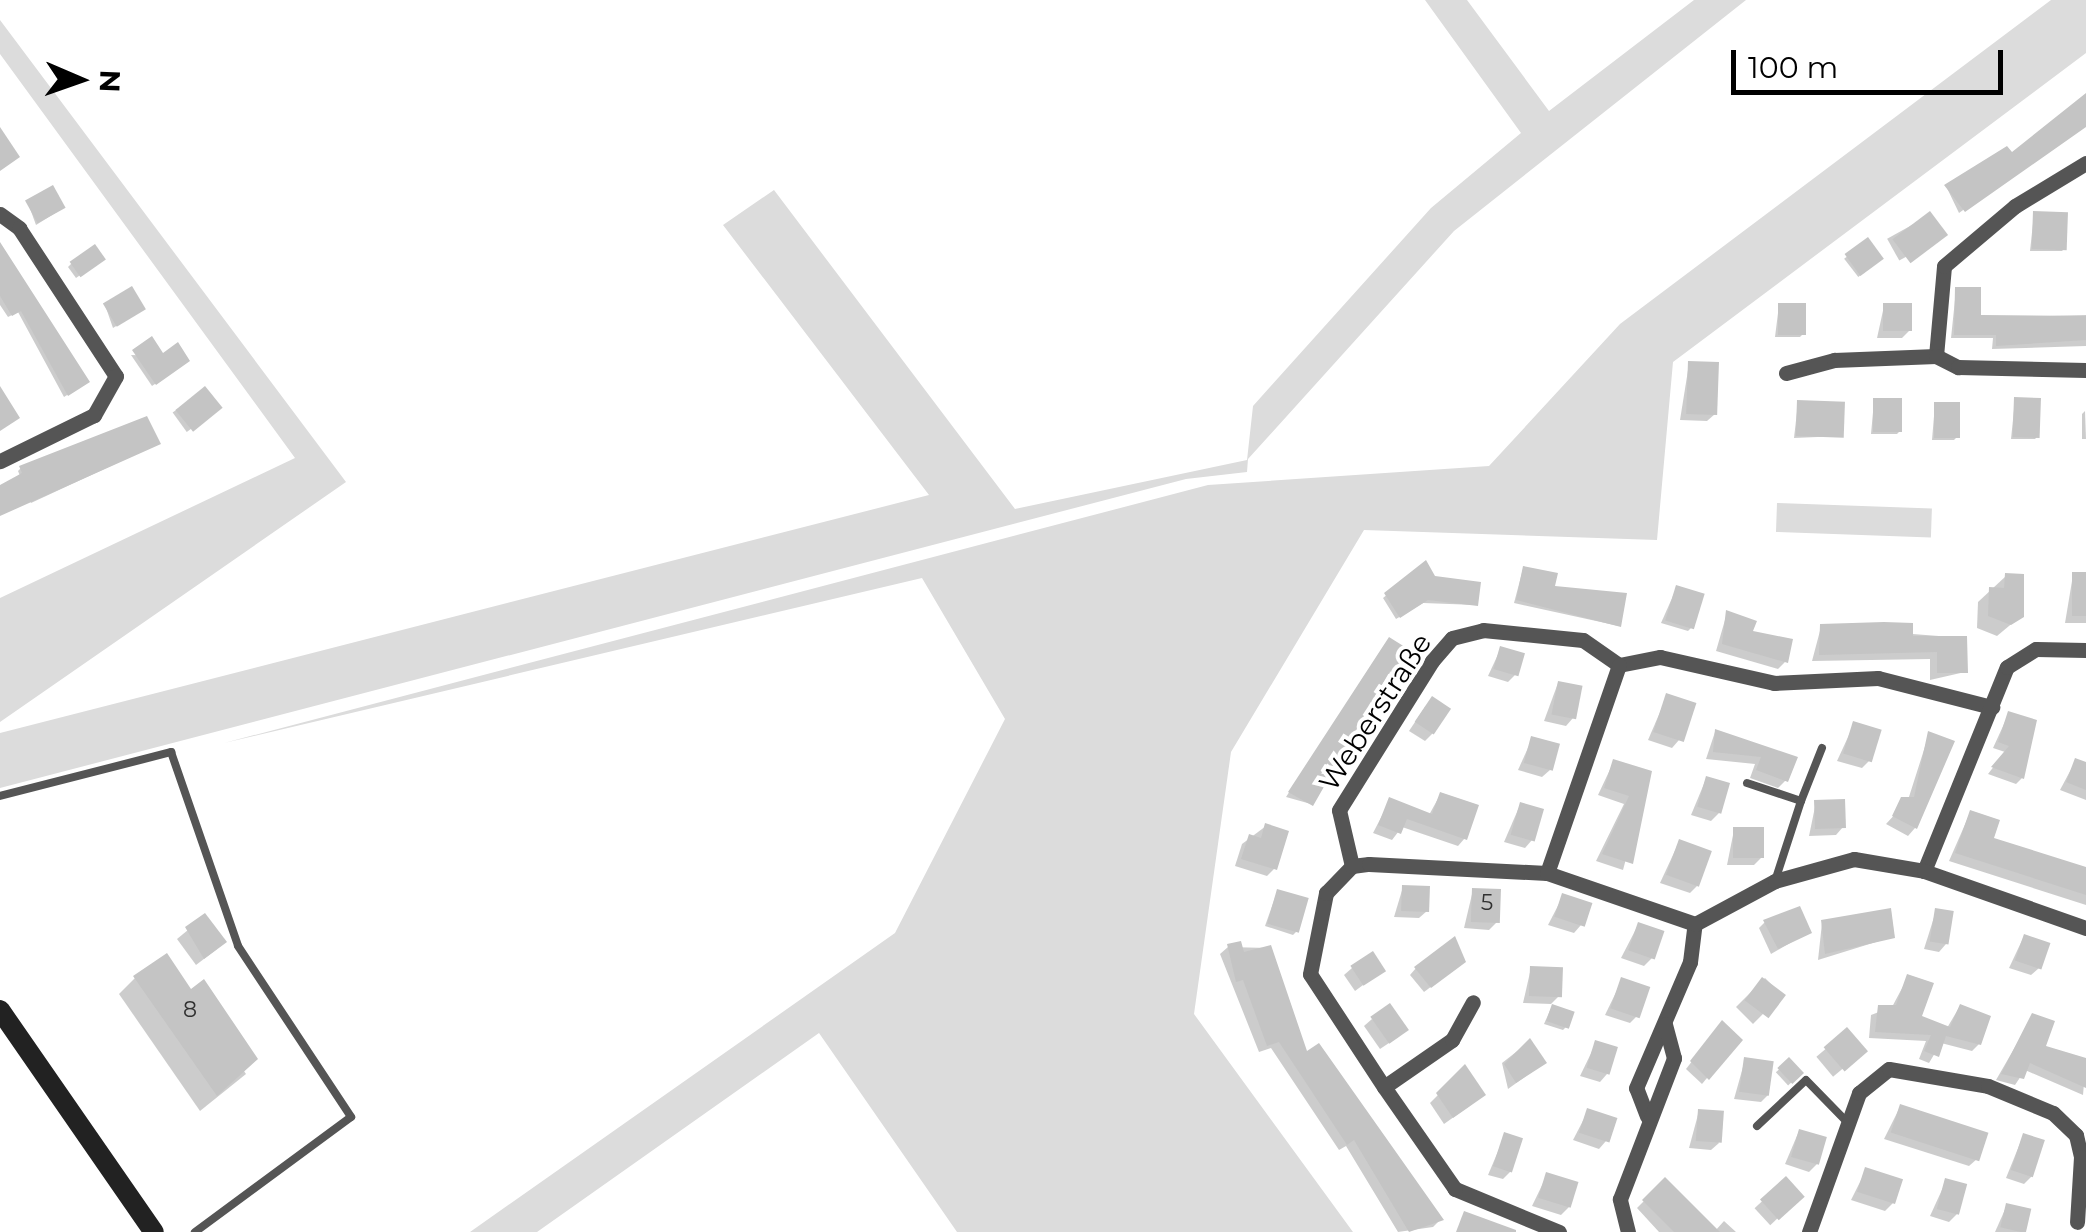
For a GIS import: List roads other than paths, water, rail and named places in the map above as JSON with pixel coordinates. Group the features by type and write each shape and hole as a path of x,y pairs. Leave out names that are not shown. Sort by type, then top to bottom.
{"street":[{"path":"1936,356 1944,266 2014,206 2086,163"},
{"path":"0,214 19,228 116,376 94,416 0,461"},
{"path":"1786,373 1834,360 1936,356 1958,367 2086,370"},
{"name":"Weberstraße","path":"1352,866 1339,810 1452,638 1544,632 1582,640 1619,665"},
{"path":"1924,872 2016,657 2086,650"},
{"path":"1547,872 1619,665 1660,657 1774,683 1878,678 1992,706"},
{"path":"1647,1116 1636,1088 1665,1024 1695,924 1775,881 1854,859 1924,872 2086,928"},
{"path":"1559,1232 1455,1189 1384,1087 1310,974 1326,894 1352,866 1547,872 1695,924"},
{"path":"1384,1087 1452,1040 1473,1002"},
{"path":"0,1010 154,1232"},
{"path":"1604,1232 1625,1228 1620,1199 1647,1116 1665,1098 1674,1058 1665,1024"},
{"path":"1810,1232 1860,1094 1889,1069 1988,1086 2053,1113 2078,1146 2076,1226"}],"lane":[{"path":"1775,881 1822,748"},
{"path":"0,796 170,752 238,946 352,1116 195,1232"},
{"path":"1747,783 1801,801"},
{"path":"1757,1126 1806,1080 1850,1124"}]}
